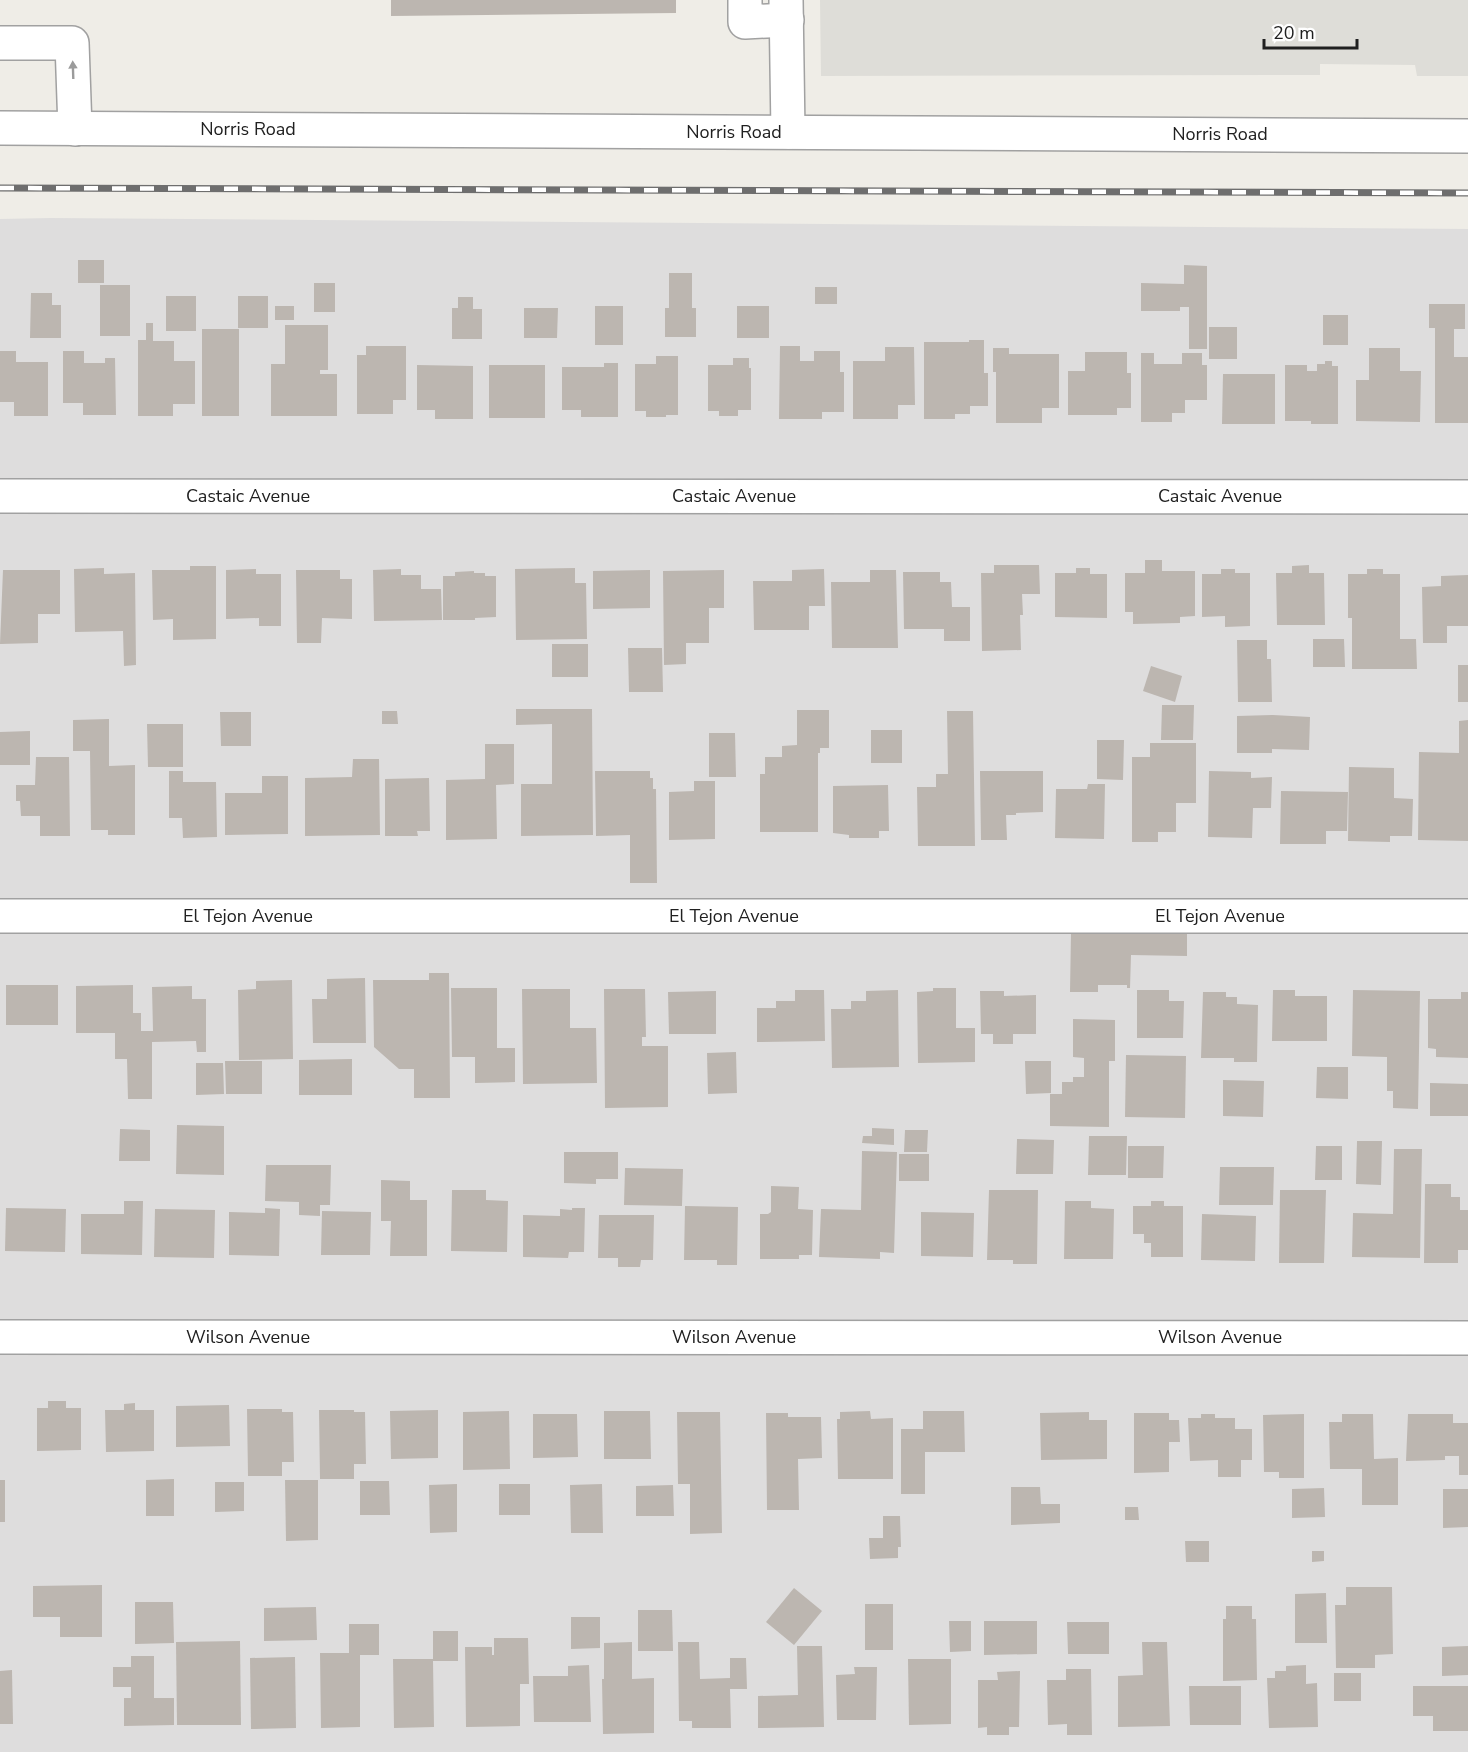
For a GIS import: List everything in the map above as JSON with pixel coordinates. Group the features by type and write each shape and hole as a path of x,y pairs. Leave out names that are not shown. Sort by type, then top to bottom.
{"street":[{"path":"745,0 745,22 787,10 788,132"},
{"path":"0,43 72,43 75,129"},
{"name":"Norris Road","path":"0,128 1468,136"},
{"name":"Castaic Avenue","path":"0,496 1468,496"},
{"name":"El Tejon Avenue","path":"0,916 1468,916"},
{"name":"Wilson Avenue","path":"0,1337 1468,1338"}],"shaded area":[{"path":"820,0 1468,0 1468,76 1417,76 1415,65 1320,64 1320,75 821,76"},
{"path":"0,219 1468,229 1468,1752 0,1752"}],"building":[{"path":"391,0 676,0 676,13 391,16"},
{"path":"78,260 104,260 104,283 78,283"},
{"path":"1184,265 1207,266 1207,349 1189,349 1189,307 1180,307 1180,311 1141,311 1141,283 1184,284"},
{"path":"669,273 692,273 692,308 696,308 696,337 665,337 665,308 669,308"},
{"path":"314,283 335,283 335,312 314,312"},
{"path":"100,285 130,285 130,336 100,336"},
{"path":"815,287 837,287 837,304 815,304"},
{"path":"31,293 52,293 52,305 61,305 61,338 30,338"},
{"path":"166,296 196,296 196,331 166,331"},
{"path":"238,296 268,296 268,328 238,328"},
{"path":"458,297 473,297 473,309 482,309 482,339 452,339 452,308 458,308"},
{"path":"1429,304 1465,304 1465,329 1454,329 1454,357 1468,357 1468,423 1435,423 1435,328 1429,328"},
{"path":"275,306 294,306 294,320 275,320"},
{"path":"595,306 623,306 623,345 595,345"},
{"path":"737,306 769,306 769,338 737,338"},
{"path":"524,308 558,308 557,338 524,338"},
{"path":"1323,315 1348,315 1348,345 1323,345"},
{"path":"146,323 153,323 153,341 174,341 174,361 195,361 195,404 173,404 173,416 138,416 138,340 146,340"},
{"path":"285,325 328,325 328,370 320,370 320,374 337,374 337,416 271,416 271,364 285,364"},
{"path":"1209,327 1237,327 1237,359 1209,359"},
{"path":"202,329 239,329 239,416 202,416"},
{"path":"969,340 984,340 984,373 988,373 988,406 970,406 970,414 955,414 955,419 924,419 924,342 969,342"},
{"path":"366,346 406,346 406,400 393,400 393,414 357,414 357,355 366,355"},
{"path":"780,346 800,346 800,361 814,361 814,351 840,351 840,372 844,372 844,412 822,412 822,419 779,419"},
{"path":"885,347 914,347 915,405 898,405 898,419 853,419 853,361 885,361"},
{"path":"993,348 1009,348 1009,354 1059,354 1059,408 1042,408 1042,423 996,423 996,372 993,372"},
{"path":"1369,348 1400,348 1400,371 1421,371 1420,422 1356,421 1356,380 1369,380"},
{"path":"0,351 16,351 16,362 48,362 48,416 14,416 14,402 0,402"},
{"path":"63,351 84,351 84,363 105,363 105,358 115,358 116,415 83,415 83,403 63,403"},
{"path":"1085,352 1127,352 1127,373 1131,373 1131,408 1117,408 1117,415 1068,415 1068,371 1085,371"},
{"path":"1141,353 1154,353 1154,364 1182,364 1182,353 1202,353 1202,365 1207,365 1207,400 1185,400 1185,413 1172,413 1172,422 1141,422"},
{"path":"656,356 678,356 678,415 646,417 646,411 635,411 635,364 656,364"},
{"path":"733,358 749,358 751,410 738,410 738,416 719,416 719,411 708,411 708,365 733,365"},
{"path":"1325,361 1332,361 1332,366 1338,366 1338,424 1285,421 1285,365 1307,365 1307,371 1317,371 1317,364 1325,364"},
{"path":"604,363 618,363 618,417 581,417 581,410 562,410 562,367 604,367"},
{"path":"417,365 473,366 473,419 435,419 435,410 417,410"},
{"path":"489,365 545,365 545,418 489,418"},
{"path":"1223,374 1275,374 1275,424 1222,424"},
{"path":"1145,560 1162,560 1162,571 1195,571 1195,616 1180,617 1180,623 1133,624 1133,612 1125,612 1125,573 1145,573"},
{"path":"994,565 1039,565 1040,594 1022,594 1021,650 982,651 981,573 994,573"},
{"path":"1309,565 1309,573 1324,573 1325,625 1277,625 1276,573 1292,573 1292,566"},
{"path":"190,566 216,566 216,639 173,640 173,619 153,620 152,570 190,570"},
{"path":"104,568 104,574 135,573 136,665 124,666 123,631 75,632 74,569"},
{"path":"575,568 575,583 586,583 587,639 516,640 515,569"},
{"path":"1076,568 1090,568 1090,574 1107,574 1107,618 1055,617 1055,573 1076,573"},
{"path":"256,569 256,574 281,574 281,626 259,626 259,618 226,619 226,570"},
{"path":"401,569 401,575 421,575 421,589 441,589 442,620 374,621 373,570"},
{"path":"824,569 825,606 809,606 809,630 754,630 753,581 792,581 792,570"},
{"path":"1221,569 1235,569 1235,573 1250,573 1250,626 1225,627 1225,616 1202,617 1202,574 1221,574"},
{"path":"1367,569 1383,569 1383,574 1400,574 1400,639 1416,639 1417,669 1352,669 1352,618 1348,618 1348,574 1367,574"},
{"path":"3,570 60,570 60,614 38,614 38,643 0,644"},
{"path":"296,570 340,570 340,579 352,579 352,619 322,618 321,643 297,643"},
{"path":"650,570 650,608 593,609 593,571"},
{"path":"724,570 724,608 709,608 709,643 686,643 686,664 664,665 663,571"},
{"path":"870,570 896,570 898,648 832,648 831,582 870,582"},
{"path":"474,571 474,573 485,573 485,576 496,576 496,617 475,618 475,620 443,620 443,576 455,576 455,572"},
{"path":"903,572 940,572 940,582 951,582 952,607 970,607 970,641 944,641 944,629 904,629"},
{"path":"1468,575 1468,626 1447,626 1447,643 1423,643 1422,587 1441,586 1441,576"},
{"path":"1313,639 1344,639 1345,667 1313,667"},
{"path":"1237,640 1267,640 1267,659 1271,659 1272,702 1238,702"},
{"path":"552,644 588,644 588,677 552,677"},
{"path":"628,648 662,648 663,692 629,692"},
{"path":"1458,665 1468,665 1468,702 1458,702"},
{"path":"1151,666 1182,676 1175,702 1143,691"},
{"path":"1162,705 1194,705 1193,740 1161,740"},
{"path":"516,709 592,709 593,835 521,836 521,784 552,784 552,724 516,725"},
{"path":"797,710 829,710 829,748 820,748 820,753 818,753 818,832 760,832 760,774 765,774 765,757 782,757 782,746 797,745"},
{"path":"382,711 397,711 398,724 382,724"},
{"path":"947,711 973,711 975,846 918,846 917,787 936,787 936,774 948,774"},
{"path":"220,712 251,712 251,746 221,746"},
{"path":"1237,716 1310,717 1309,750 1272,749 1272,753 1237,753"},
{"path":"109,719 109,766 135,765 135,835 108,835 108,830 91,830 90,751 73,751 73,720"},
{"path":"1468,720 1468,841 1418,840 1419,752 1459,753 1459,721"},
{"path":"147,724 183,724 183,767 148,767"},
{"path":"871,730 902,730 902,763 871,763"},
{"path":"30,731 30,765 0,765 0,732"},
{"path":"709,733 735,733 736,777 709,777"},
{"path":"1097,740 1124,740 1123,780 1097,779"},
{"path":"1150,743 1196,743 1196,803 1176,803 1176,832 1158,832 1158,842 1132,842 1132,757 1150,757"},
{"path":"485,744 514,744 514,784 496,785 497,839 446,840 446,780 485,779"},
{"path":"36,757 69,757 70,836 40,836 40,816 21,816 20,801 16,801 16,785 35,785"},
{"path":"353,759 379,759 380,835 305,836 305,778 352,777"},
{"path":"1349,767 1394,768 1394,798 1413,799 1412,836 1390,836 1390,842 1348,841"},
{"path":"169,771 183,771 183,782 216,782 217,837 183,838 182,818 169,818"},
{"path":"595,771 650,771 650,778 653,778 653,789 656,789 657,883 630,883 630,835 596,836"},
{"path":"980,771 1043,771 1043,812 1006,815 1007,840 981,840"},
{"path":"1209,771 1251,772 1251,778 1272,777 1271,808 1253,808 1252,838 1208,837"},
{"path":"262,776 288,776 288,834 225,835 225,793 262,793"},
{"path":"429,778 430,831 417,831 418,836 385,836 385,779"},
{"path":"694,781 715,781 715,839 669,840 669,792 694,791"},
{"path":"1088,784 1105,784 1104,839 1055,838 1056,789 1087,789"},
{"path":"888,785 889,831 879,831 879,838 849,838 849,835 833,833 833,786"},
{"path":"1281,791 1348,792 1347,831 1326,831 1326,844 1280,844"},
{"path":"1071,933 1187,934 1187,956 1131,955 1130,988 1127,988 1127,985 1098,985 1098,992 1070,992"},
{"path":"429,973 449,973 450,1098 414,1098 414,1069 399,1069 374,1047 373,980 429,980"},
{"path":"365,978 366,1043 313,1043 312,999 327,999 327,979"},
{"path":"292,980 293,1059 239,1060 238,990 256,989 256,981"},
{"path":"6,985 58,985 58,1025 6,1025"},
{"path":"133,985 133,1013 141,1013 141,1031 153,1031 152,987 192,986 192,999 206,999 206,1052 197,1052 196,1041 152,1042 152,1099 128,1099 127,1059 115,1059 115,1033 76,1033 76,986"},
{"path":"451,988 497,988 497,1048 515,1048 515,1082 475,1083 475,1057 452,1057"},
{"path":"933,988 956,988 956,1028 975,1028 975,1062 918,1063 917,992 933,991"},
{"path":"522,989 570,989 570,1028 596,1028 597,1083 523,1084"},
{"path":"604,989 645,989 646,1037 642,1037 642,1046 668,1046 668,1107 605,1108"},
{"path":"795,990 824,990 825,1041 757,1042 757,1008 776,1008 776,1001 795,1001"},
{"path":"898,990 899,1067 832,1068 831,1009 851,1009 851,1001 866,1001 866,991"},
{"path":"1137,990 1169,990 1169,1001 1184,1001 1183,1038 1137,1038"},
{"path":"1273,990 1295,990 1295,996 1327,996 1327,1041 1272,1041"},
{"path":"1353,990 1420,991 1418,1109 1393,1108 1393,1091 1387,1091 1387,1057 1352,1056"},
{"path":"716,991 716,1034 669,1034 668,992"},
{"path":"980,991 1004,991 1004,996 1036,995 1036,1034 1013,1034 1013,1044 993,1044 993,1034 981,1034"},
{"path":"1203,992 1226,992 1226,997 1237,997 1237,1004 1258,1005 1257,1062 1234,1062 1234,1058 1201,1058"},
{"path":"1461,992 1468,992 1468,1058 1436,1057 1436,1049 1428,1048 1428,999 1461,999"},
{"path":"1073,1019 1115,1020 1115,1061 1109,1061 1109,1127 1050,1126 1050,1094 1062,1094 1062,1082 1073,1082 1073,1077 1084,1077 1084,1058 1073,1057"},
{"path":"736,1052 737,1093 708,1094 707,1053"},
{"path":"1126,1055 1186,1056 1185,1118 1125,1117"},
{"path":"352,1059 352,1095 299,1095 299,1060"},
{"path":"225,1061 262,1061 262,1094 226,1094"},
{"path":"1025,1061 1051,1061 1051,1093 1026,1094"},
{"path":"196,1063 223,1063 224,1094 196,1095"},
{"path":"1317,1067 1348,1067 1348,1099 1316,1098"},
{"path":"1223,1080 1264,1081 1263,1117 1223,1116"},
{"path":"1430,1083 1468,1084 1468,1116 1430,1116"},
{"path":"177,1125 224,1126 224,1175 176,1174"},
{"path":"872,1128 894,1129 894,1145 862,1143 863,1136 872,1136"},
{"path":"120,1129 150,1130 150,1161 119,1161"},
{"path":"905,1130 928,1130 927,1152 904,1152"},
{"path":"1089,1136 1127,1136 1126,1175 1088,1175"},
{"path":"1017,1139 1054,1140 1053,1174 1016,1174"},
{"path":"1357,1141 1382,1141 1381,1185 1356,1184"},
{"path":"1128,1146 1164,1146 1163,1178 1128,1178"},
{"path":"1316,1146 1342,1146 1342,1180 1315,1180"},
{"path":"1394,1149 1422,1149 1420,1258 1352,1257 1353,1213 1393,1214"},
{"path":"862,1151 897,1152 894,1253 880,1252 880,1259 819,1257 821,1209 861,1210"},
{"path":"564,1152 618,1152 618,1179 596,1179 596,1184 564,1183"},
{"path":"899,1154 929,1154 929,1181 899,1181"},
{"path":"266,1165 331,1165 330,1205 320,1205 320,1216 299,1215 299,1202 265,1201"},
{"path":"1220,1167 1274,1167 1273,1205 1219,1205"},
{"path":"625,1168 683,1169 682,1206 624,1205"},
{"path":"381,1180 410,1181 410,1200 427,1200 427,1256 390,1256 391,1221 381,1221"},
{"path":"1425,1184 1451,1184 1451,1197 1460,1197 1460,1210 1468,1210 1468,1250 1458,1250 1458,1263 1424,1263"},
{"path":"771,1186 799,1187 798,1209 813,1210 812,1255 799,1255 799,1259 760,1259 760,1214 771,1212"},
{"path":"452,1190 486,1190 486,1200 508,1201 507,1252 451,1251"},
{"path":"989,1190 1038,1190 1037,1264 1013,1264 1013,1260 987,1260"},
{"path":"1280,1190 1326,1190 1324,1263 1279,1263"},
{"path":"124,1201 143,1201 142,1255 81,1254 81,1214 124,1214"},
{"path":"1065,1201 1091,1201 1091,1208 1114,1209 1113,1259 1064,1259"},
{"path":"1151,1201 1164,1201 1164,1206 1183,1206 1183,1257 1151,1257 1151,1243 1144,1243 1144,1234 1133,1234 1133,1206 1151,1206"},
{"path":"685,1206 738,1207 737,1265 717,1265 717,1260 684,1260"},
{"path":"6,1208 66,1209 65,1252 5,1251"},
{"path":"265,1208 280,1209 279,1256 229,1255 229,1212 265,1213"},
{"path":"572,1208 585,1208 584,1252 569,1252 568,1258 523,1257 523,1215 560,1216 560,1209 572,1210"},
{"path":"155,1209 215,1210 214,1258 154,1257"},
{"path":"322,1211 371,1212 370,1255 321,1255"},
{"path":"921,1212 974,1213 973,1257 921,1256"},
{"path":"1202,1214 1256,1216 1255,1261 1201,1260"},
{"path":"599,1215 654,1215 653,1260 641,1260 640,1267 618,1267 618,1258 598,1258"},
{"path":"48,1401 66,1401 66,1408 81,1408 81,1450 37,1451 37,1408 48,1408"},
{"path":"135,1403 135,1410 154,1410 154,1451 106,1452 105,1410 124,1410 124,1404"},
{"path":"229,1405 230,1446 176,1447 176,1406"},
{"path":"247,1409 282,1409 282,1412 293,1412 294,1462 282,1462 282,1476 248,1476"},
{"path":"319,1410 365,1412 366,1464 354,1464 354,1479 320,1479"},
{"path":"438,1410 438,1458 391,1459 390,1411"},
{"path":"509,1411 510,1469 463,1470 463,1412"},
{"path":"604,1411 650,1411 651,1459 604,1459"},
{"path":"870,1411 871,1419 893,1418 893,1479 838,1479 837,1419 840,1419 840,1412"},
{"path":"923,1411 964,1411 965,1452 925,1452 925,1494 901,1494 901,1429 923,1429"},
{"path":"677,1412 720,1412 722,1533 690,1534 690,1484 678,1484"},
{"path":"1089,1412 1089,1420 1107,1420 1107,1459 1041,1460 1040,1413"},
{"path":"766,1413 788,1413 788,1417 821,1417 822,1458 798,1459 799,1510 767,1510"},
{"path":"1134,1413 1169,1413 1169,1420 1179,1420 1180,1442 1169,1442 1169,1472 1134,1473"},
{"path":"533,1414 577,1414 578,1457 533,1458"},
{"path":"1201,1414 1215,1414 1215,1418 1235,1418 1235,1429 1252,1429 1252,1460 1241,1460 1241,1477 1218,1477 1218,1460 1190,1461 1188,1418 1201,1418"},
{"path":"1304,1414 1304,1478 1279,1478 1279,1472 1264,1472 1263,1415"},
{"path":"1342,1414 1373,1414 1374,1459 1398,1458 1398,1505 1362,1505 1362,1469 1330,1469 1329,1422 1342,1422"},
{"path":"1408,1414 1453,1414 1453,1423 1468,1423 1468,1475 1459,1475 1459,1456 1445,1456 1445,1460 1406,1461"},
{"path":"174,1479 174,1516 146,1516 146,1480"},
{"path":"0,1480 5,1480 5,1522 0,1522"},
{"path":"285,1480 318,1480 318,1540 286,1541"},
{"path":"360,1481 389,1481 390,1515 360,1515"},
{"path":"215,1482 244,1482 244,1511 215,1512"},
{"path":"457,1484 457,1532 430,1533 429,1485"},
{"path":"499,1484 530,1484 530,1515 499,1515"},
{"path":"602,1484 603,1533 571,1533 570,1485"},
{"path":"673,1485 674,1516 636,1516 636,1486"},
{"path":"1011,1487 1040,1487 1041,1504 1060,1504 1060,1523 1011,1525"},
{"path":"1324,1488 1325,1517 1292,1518 1292,1489"},
{"path":"1443,1489 1468,1489 1468,1527 1443,1528"},
{"path":"1125,1507 1138,1507 1139,1520 1125,1520"},
{"path":"883,1516 900,1516 901,1547 898,1547 898,1558 870,1559 869,1538 883,1538"},
{"path":"1185,1541 1209,1541 1209,1562 1186,1562"},
{"path":"1312,1551 1324,1551 1324,1561 1312,1562"},
{"path":"102,1585 102,1637 60,1637 60,1617 33,1617 33,1586"},
{"path":"1346,1587 1392,1587 1393,1654 1375,1655 1375,1668 1336,1668 1335,1605 1346,1605"},
{"path":"794,1588 822,1611 794,1645 766,1622"},
{"path":"1326,1593 1327,1643 1295,1643 1295,1594"},
{"path":"135,1602 173,1602 174,1643 135,1644"},
{"path":"865,1604 893,1604 893,1650 865,1650"},
{"path":"1226,1606 1252,1606 1252,1619 1256,1619 1257,1680 1223,1681 1223,1619 1226,1619"},
{"path":"316,1607 317,1640 264,1641 264,1608"},
{"path":"638,1610 672,1610 673,1651 638,1651"},
{"path":"571,1617 600,1617 600,1648 571,1649"},
{"path":"949,1621 971,1621 971,1651 950,1652"},
{"path":"984,1621 1037,1621 1037,1654 984,1655"},
{"path":"1067,1622 1109,1622 1109,1654 1068,1654"},
{"path":"349,1624 379,1624 379,1655 360,1655 360,1727 321,1728 320,1653 349,1653"},
{"path":"433,1631 458,1631 458,1661 433,1661 434,1727 394,1728 393,1659 433,1659"},
{"path":"494,1638 528,1638 529,1684 520,1684 520,1726 466,1727 465,1647 492,1647 492,1655 494,1655"},
{"path":"240,1641 241,1725 177,1725 176,1642"},
{"path":"632,1642 632,1679 654,1678 654,1733 603,1734 604,1643"},
{"path":"678,1642 699,1642 700,1679 730,1678 730,1658 746,1658 747,1689 730,1689 731,1728 692,1728 692,1721 679,1721"},
{"path":"1142,1642 1167,1642 1170,1726 1118,1727 1118,1676 1143,1675"},
{"path":"797,1646 822,1646 824,1727 758,1728 758,1696 798,1695"},
{"path":"1468,1646 1468,1675 1442,1676 1442,1647"},
{"path":"131,1656 154,1656 154,1698 174,1698 174,1725 124,1726 124,1698 131,1698 131,1687 113,1687 113,1667 131,1667"},
{"path":"295,1657 296,1728 251,1729 250,1658"},
{"path":"908,1659 951,1659 951,1724 909,1725"},
{"path":"589,1665 591,1722 534,1722 533,1676 568,1676 568,1666"},
{"path":"1306,1665 1306,1684 1317,1683 1318,1727 1269,1728 1267,1678 1275,1678 1275,1671 1286,1671 1286,1666"},
{"path":"854,1667 877,1667 876,1720 837,1720 836,1675 855,1674"},
{"path":"1066,1669 1091,1669 1092,1735 1067,1735 1067,1724 1048,1725 1047,1680 1066,1680"},
{"path":"12,1670 13,1724 0,1724 0,1671"},
{"path":"1020,1671 1019,1727 1009,1727 1009,1735 987,1735 987,1727 978,1728 978,1680 998,1680 997,1672"},
{"path":"1334,1673 1361,1673 1361,1701 1334,1701"},
{"path":"1189,1686 1241,1686 1241,1725 1190,1725"},
{"path":"1413,1686 1468,1686 1468,1731 1433,1731 1433,1716 1413,1716"}],"railway":[{"path":"0,188 1468,193"}]}
